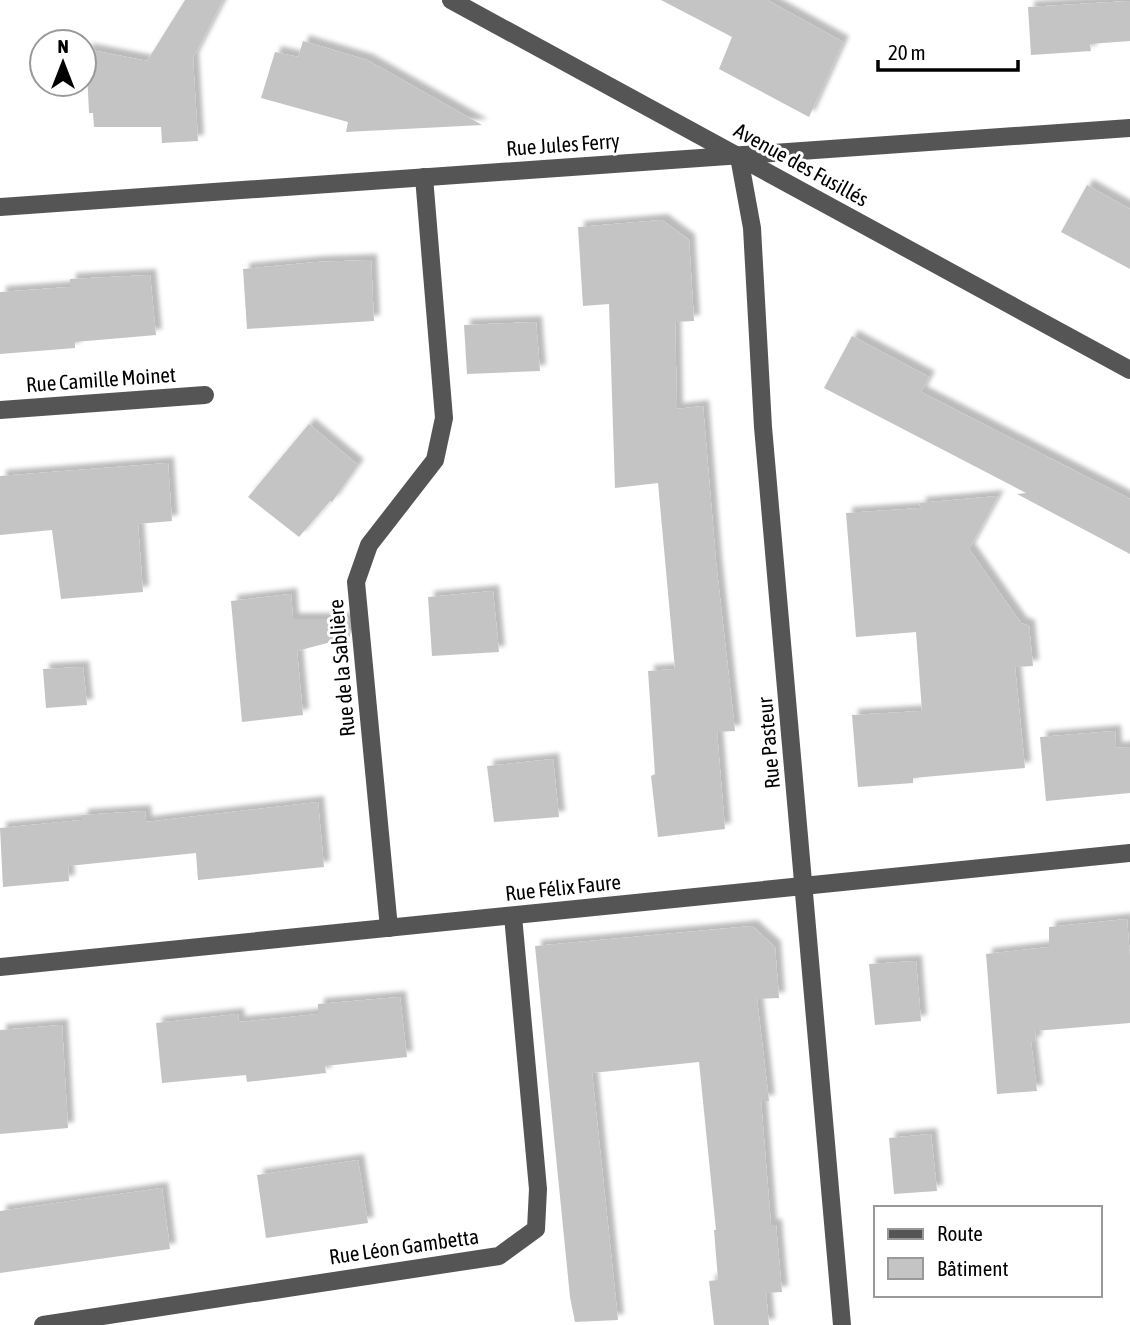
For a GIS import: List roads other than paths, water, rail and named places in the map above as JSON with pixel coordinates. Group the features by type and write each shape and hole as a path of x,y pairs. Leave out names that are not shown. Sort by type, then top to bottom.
{"street":[{"name":"Avenue des Fusillés","path":"451,0 1130,370"},
{"name":"Rue Jules Ferry","path":"0,207 1130,128"},
{"name":"Rue Pasteur","path":"739,157 752,228 763,427 842,1325"},
{"name":"Rue de la Sablière","path":"389,928 356,582 369,545 435,460 444,418 424,177"},
{"name":"Rue Camille Moinet","path":"0,411 205,395"},
{"name":"Rue Félix Faure","path":"0,967 1130,853"},
{"name":"Rue Léon Gambetta","path":"43,1325 499,1256 536,1229 538,1189 513,916"}]}
